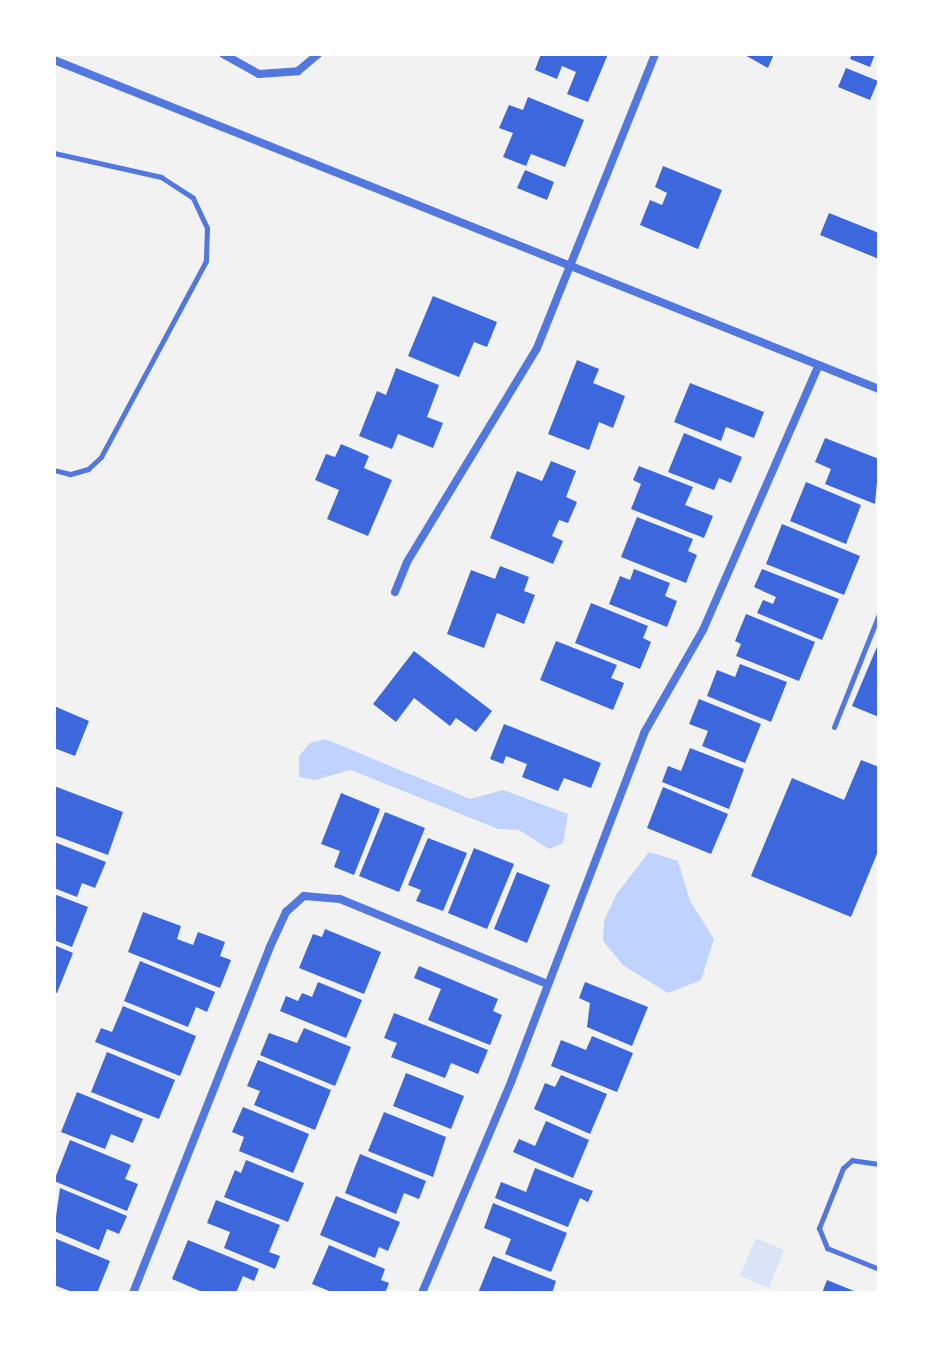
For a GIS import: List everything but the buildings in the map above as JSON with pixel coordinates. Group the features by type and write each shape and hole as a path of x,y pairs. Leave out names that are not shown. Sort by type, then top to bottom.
{"street":[{"path":"223,54 259,74 298,71 318,54"},
{"path":"395,592 407,562 502,412 572,264 655,54"},
{"path":"54,60 879,389"},
{"path":"422,1293 644,733 703,630 819,365"},
{"path":"133,1293 269,949 286,912 304,896 340,899 547,984"}],"lane":[{"path":"54,153 161,177 193,198 207,228 206,261 101,457 88,469 70,474 54,470"},
{"path":"834,727 879,614"},
{"path":"879,1164 852,1160 843,1168 819,1228 827,1248 879,1269"}],"shaded area":[{"path":"756,1238 784,1250 769,1288 740,1276"}],"water":[{"path":"325,739 470,799 503,790 568,814 563,843 549,849 519,830 498,829 351,770 315,780 299,777 299,756 310,743"},
{"path":"649,852 678,861 690,901 714,939 701,980 668,993 624,966 603,941 604,921 616,895"}]}
